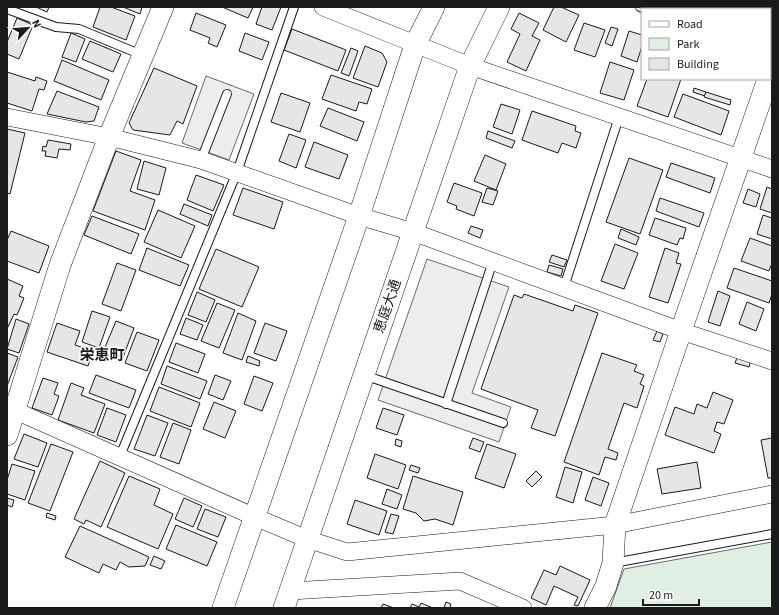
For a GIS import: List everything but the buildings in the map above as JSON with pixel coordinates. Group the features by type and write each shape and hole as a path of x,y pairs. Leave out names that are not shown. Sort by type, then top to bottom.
{"street":[{"path":"7,435 11,409 60,265 109,137 163,7"},
{"path":"323,7 470,66 772,169"},
{"path":"223,608 359,216 415,45 434,7"},
{"name":"恵庭大通","path":"287,599 470,66 499,7"},
{"path":"595,608 606,586 613,563 615,525 768,80"},
{"path":"7,117 109,137 201,160 359,216 413,232 681,330 772,361"},
{"path":"11,409 120,456 255,518 307,539 347,552 615,525 772,494"},
{"path":"287,599 460,581 523,608"}],"lane":[{"path":"120,456 237,172 294,7"},
{"path":"7,9 56,26 79,29 143,55"},
{"path":"201,160 227,94"},
{"path":"564,286 619,117"},
{"path":"446,404 492,261"},
{"path":"364,375 503,423"},
{"path":"613,563 772,534"}],"green space":[{"path":"772,542 772,608 610,608 624,569"}],"shaded area":[{"path":"206,76 254,94 229,160 182,143"},
{"path":"427,259 509,287 472,393 511,407 499,442 378,400"}],"district":[{"name":"栄恵町","path":"102,355"}]}
